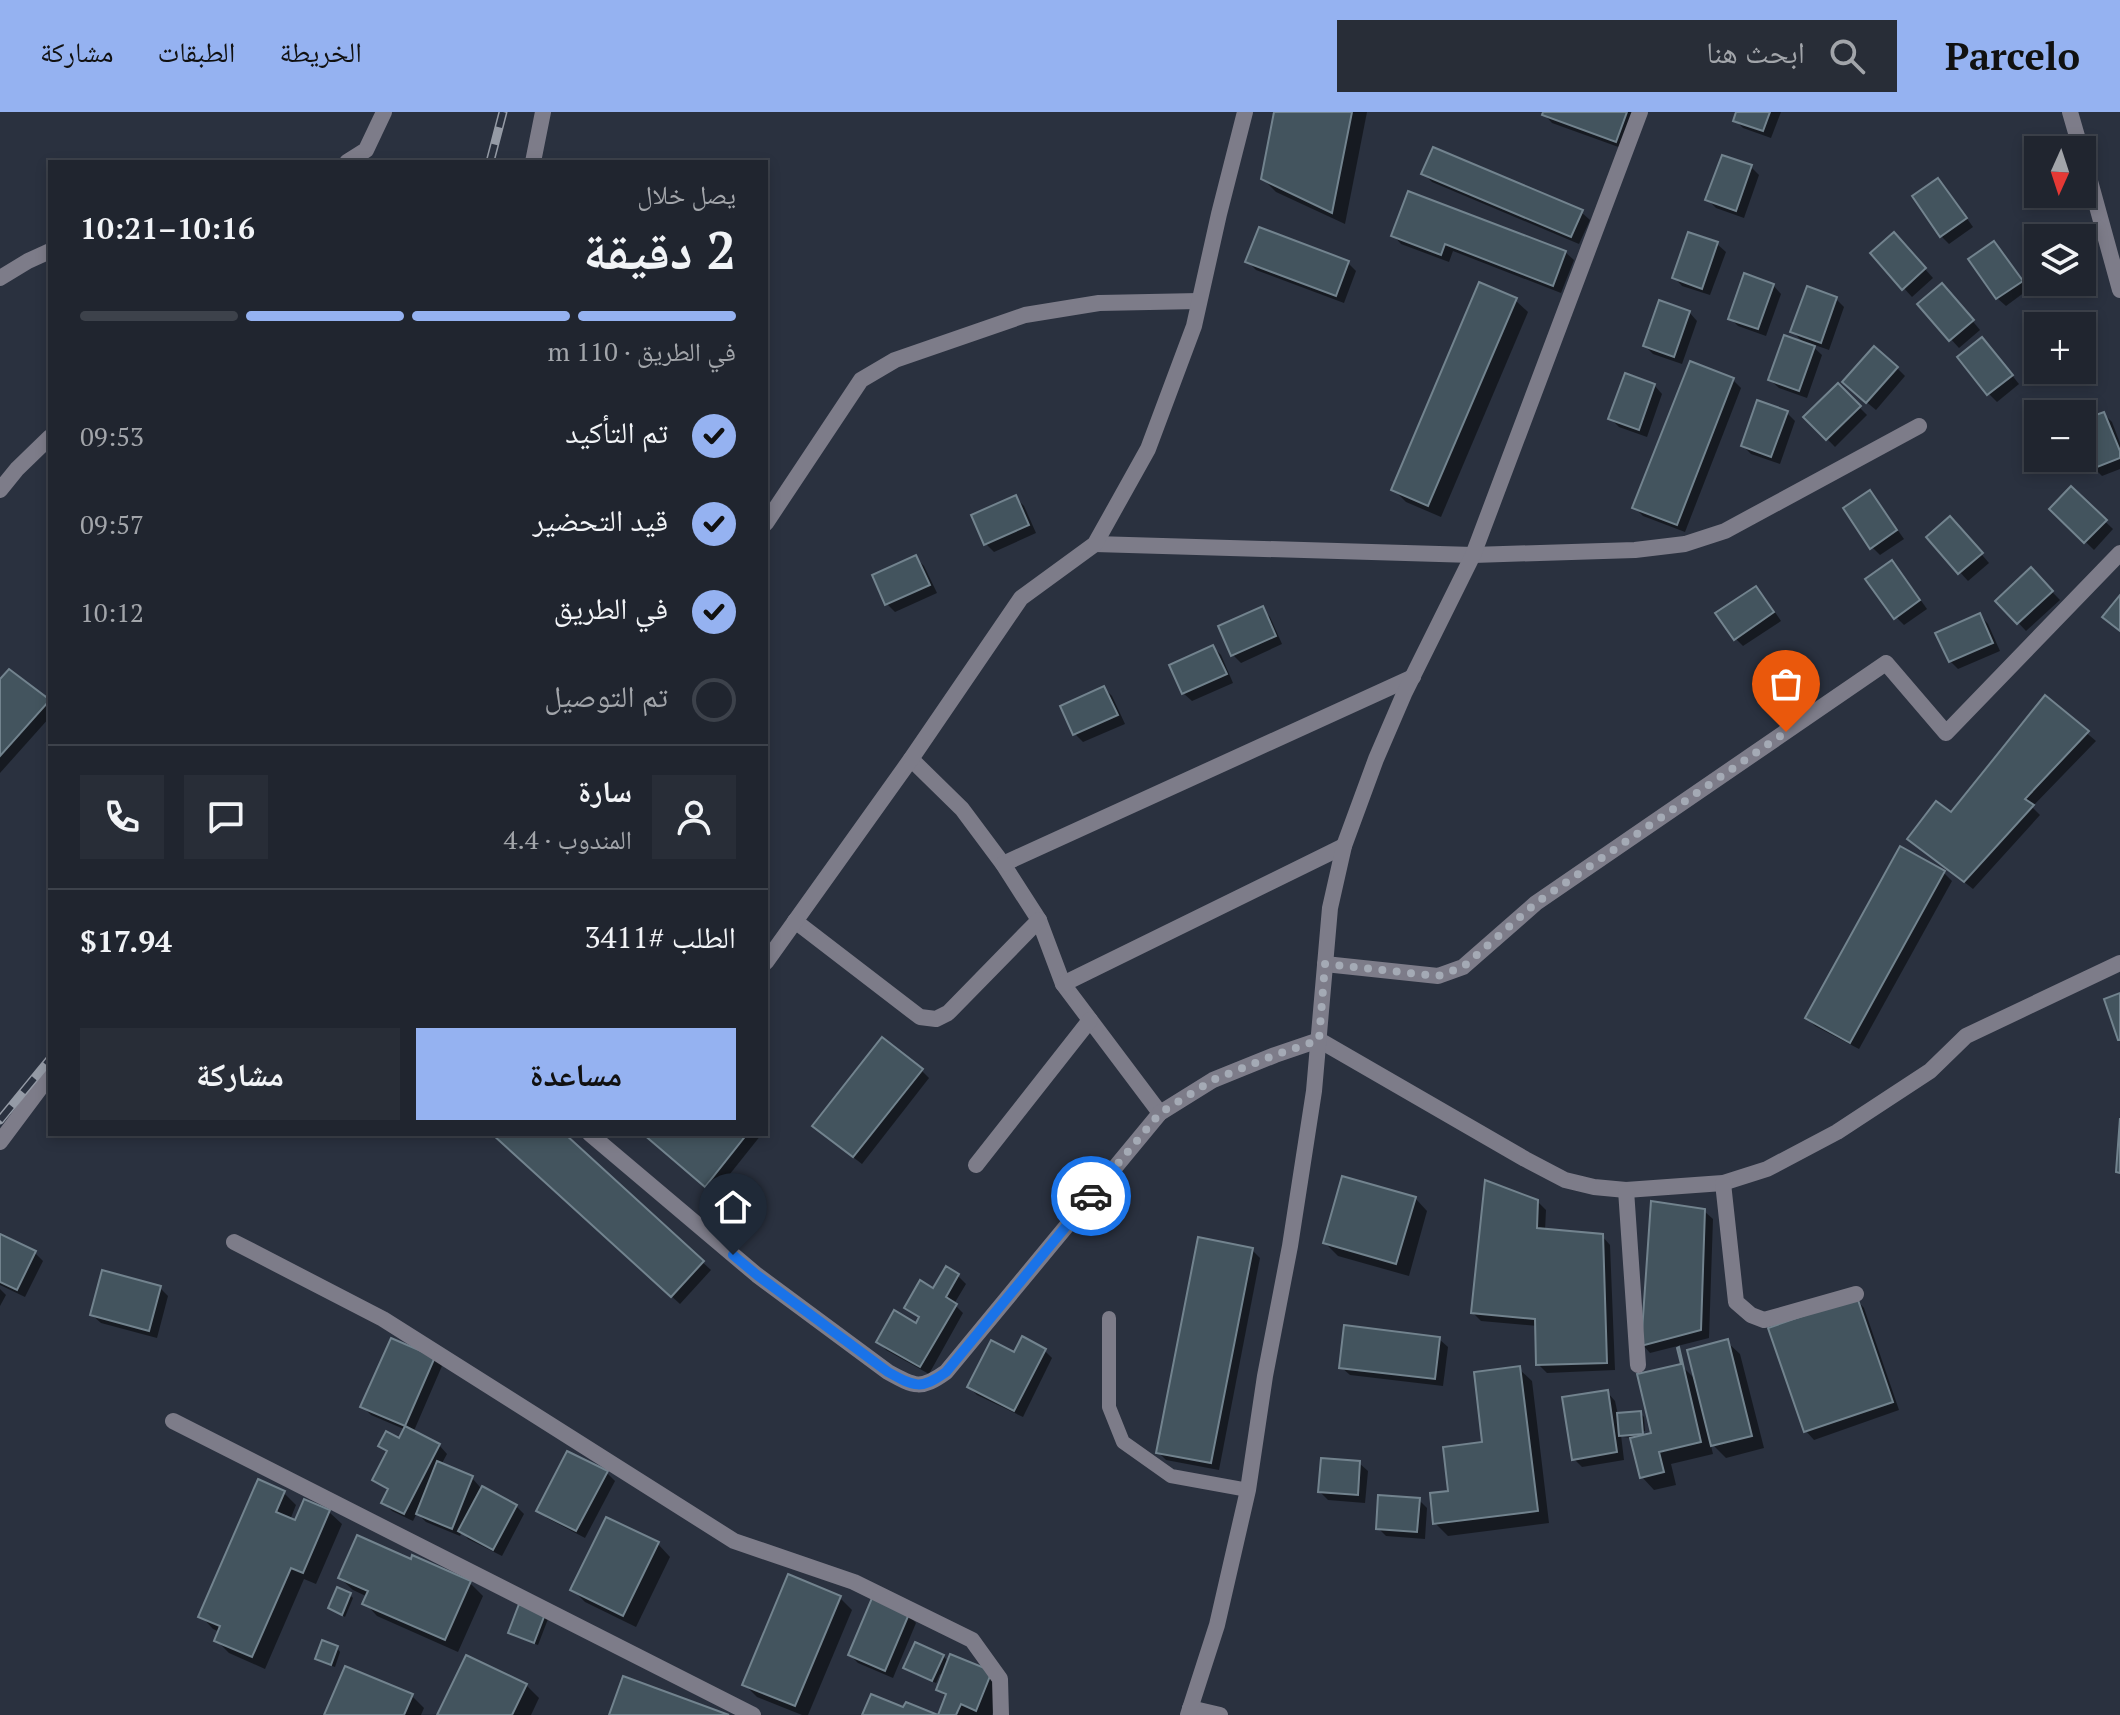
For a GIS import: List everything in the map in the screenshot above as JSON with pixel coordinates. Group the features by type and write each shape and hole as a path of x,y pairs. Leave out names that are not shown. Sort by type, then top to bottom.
{"street":[{"path":"350,160 366,150 384,112"},
{"path":"533,160 543,112"},
{"path":"768,959 1021,598 1095,544 1148,449 1194,326 1245,112"},
{"path":"1220,1715 1189,1711 1217,1625 1248,1490 1307,1138 1330,908 1344,846 1376,759 1473,555 1640,112"},
{"path":"2070,112 2077,136"},
{"path":"2096,202 2120,290"},
{"path":"0,278 48,252"},
{"path":"768,520 861,380 895,360 1025,315 1099,303 1199,301"},
{"path":"1095,544 1473,555 1635,550 1685,544 1725,531 1919,426"},
{"path":"0,490 48,439"},
{"path":"1325,964 1438,976 1463,967 1536,903 1886,663 1946,733 2120,553"},
{"path":"1003,864 1413,677"},
{"path":"911,759 962,809 1003,864 1039,920 1063,984 1160,1113"},
{"path":"1063,984 1344,846"},
{"path":"795,921 920,1017 936,1019 948,1013 1039,920"},
{"path":"592,1136 757,1275 888,1372 908,1383 929,1384 946,1372 1160,1113 1213,1080 1275,1055 1319,1040 1565,1180 1626,1190 1723,1183 1767,1169 1837,1132 1930,1071 1966,1036 2120,963"},
{"path":"976,1165 1090,1020"},
{"path":"0,1142 48,1078"},
{"path":"1723,1183 1736,1302 1751,1315 1764,1320 1856,1294"},
{"path":"1626,1190 1638,1365"},
{"path":"234,1242 383,1319 734,1541 854,1582 972,1640 1000,1679 1001,1715"},
{"path":"173,1421 753,1715"}],"lane":[{"path":"1109,1318 1109,1407 1123,1442 1171,1476 1248,1490"}],"building":[{"path":"1274,112 1352,112 1332,213 1261,179"},
{"path":"1543,112 1627,112 1616,142 1542,115"},
{"path":"1736,112 1770,112 1763,131 1733,121"},
{"path":"1433,147 1583,210 1571,237 1421,174"},
{"path":"1722,155 1752,165 1736,211 1705,200"},
{"path":"1938,178 1967,218 1940,237 1912,196"},
{"path":"1408,191 1566,251 1553,286 1445,244 1441,255 1391,236"},
{"path":"1259,227 1349,261 1336,296 1245,262"},
{"path":"1688,232 1718,242 1702,289 1672,278"},
{"path":"1894,232 1926,268 1902,290 1870,253"},
{"path":"1994,241 2023,281 1996,299 1968,259"},
{"path":"1744,273 1774,284 1758,329 1728,319"},
{"path":"1479,282 1517,298 1428,506 1391,490"},
{"path":"1942,283 1974,320 1949,341 1917,304"},
{"path":"1807,286 1837,297 1821,343 1790,332"},
{"path":"1659,300 1690,311 1674,357 1643,346"},
{"path":"1784,335 1815,346 1799,391 1768,380"},
{"path":"1982,337 2013,375 1987,395 1957,357"},
{"path":"1874,346 1898,367 1866,403 1842,382"},
{"path":"1690,361 1734,378 1677,525 1632,508"},
{"path":"1625,373 1655,384 1639,430 1608,419"},
{"path":"1838,383 1861,406 1826,440 1803,417"},
{"path":"1757,400 1788,411 1771,457 1741,446"},
{"path":"2104,412 2120,458 2096,467 2096,415"},
{"path":"2071,486 2107,520 2084,543 2049,509"},
{"path":"1870,490 1897,530 1870,549 1843,508"},
{"path":"1016,495 1029,525 984,545 971,515"},
{"path":"1950,516 1983,553 1958,574 1926,537"},
{"path":"916,555 930,585 885,605 872,575"},
{"path":"1892,560 1920,600 1894,619 1865,579"},
{"path":"2031,567 2053,591 2017,624 1995,601"},
{"path":"1756,586 1774,612 1734,640 1715,613"},
{"path":"2120,595 2120,631 2102,617"},
{"path":"1263,606 1276,636 1231,656 1218,626"},
{"path":"1980,613 1993,643 1949,662 1935,633"},
{"path":"1213,645 1227,674 1182,694 1169,665"},
{"path":"9,669 48,698 48,702 0,756 0,679"},
{"path":"1104,686 1118,715 1073,735 1060,706"},
{"path":"2045,695 2089,731 2025,799 2034,805 1964,882 1907,839 1936,801 1951,812"},
{"path":"1900,846 1945,871 1850,1043 1805,1018"},
{"path":"2120,993 2120,1040 2118,1040 2104,999"},
{"path":"882,1037 923,1069 853,1157 812,1126"},
{"path":"2120,1118 2120,1173 2116,1172"},
{"path":"494,1136 567,1136 704,1261 671,1297"},
{"path":"645,1136 745,1136 705,1187"},
{"path":"1342,1176 1416,1197 1396,1264 1323,1243"},
{"path":"1485,1180 1538,1200 1537,1228 1603,1234 1607,1363 1536,1365 1535,1319 1471,1313"},
{"path":"1651,1201 1705,1209 1701,1330 1641,1346"},
{"path":"0,1234 36,1251 17,1290 0,1282"},
{"path":"1198,1237 1253,1248 1211,1463 1156,1453"},
{"path":"946,1266 959,1274 946,1297 957,1304 920,1367 876,1342 894,1310 916,1323 919,1317 904,1308 920,1280 933,1288"},
{"path":"102,1270 161,1286 149,1331 90,1315"},
{"path":"1857,1297 1893,1402 1804,1432 1768,1328"},
{"path":"1344,1325 1440,1337 1435,1379 1339,1368"},
{"path":"1022,1336 1046,1349 1014,1411 967,1387 991,1340 1014,1352"},
{"path":"391,1338 435,1357 405,1426 360,1407"},
{"path":"1728,1339 1752,1436 1711,1446 1687,1350"},
{"path":"1679,1347 1701,1442 1659,1452 1664,1472 1640,1478 1630,1438 1651,1433 1637,1374 1681,1364"},
{"path":"1520,1366 1538,1511 1433,1524 1430,1493 1448,1491 1443,1447 1482,1442 1474,1372"},
{"path":"1608,1390 1617,1452 1572,1460 1562,1397"},
{"path":"1641,1411 1643,1434 1619,1436 1617,1413"},
{"path":"405,1426 440,1444 404,1514 381,1503 388,1489 372,1480 387,1451 378,1446 386,1431 399,1438"},
{"path":"567,1451 608,1471 576,1531 536,1511"},
{"path":"1321,1458 1360,1461 1358,1495 1318,1492"},
{"path":"437,1461 473,1476 452,1529 416,1514"},
{"path":"258,1479 285,1491 276,1512 295,1520 304,1499 330,1510 303,1573 291,1568 252,1657 214,1641 220,1626 198,1617"},
{"path":"482,1486 517,1505 493,1550 458,1531"},
{"path":"1378,1495 1420,1498 1417,1532 1376,1529"},
{"path":"606,1517 659,1542 623,1616 570,1590"},
{"path":"357,1535 471,1581 445,1640 362,1604 368,1591 338,1578"},
{"path":"788,1574 841,1596 795,1706 742,1685"},
{"path":"337,1587 351,1593 342,1615 328,1608"},
{"path":"872,1598 909,1614 885,1671 848,1655"},
{"path":"519,1604 545,1614 534,1643 508,1633"},
{"path":"322,1640 338,1646 331,1665 315,1659"},
{"path":"915,1642 944,1655 932,1681 903,1668"},
{"path":"950,1654 992,1671 976,1711 961,1704 956,1715 938,1715 946,1694 936,1690"},
{"path":"466,1655 527,1684 512,1715 437,1715"},
{"path":"345,1666 413,1694 404,1715 324,1715"},
{"path":"623,1676 729,1715 609,1715"},
{"path":"871,1694 903,1707 906,1702 938,1715 862,1715"}],"railway":[{"path":"491,160 503,112"},
{"path":"0,1120 48,1061"}],"way so far":[{"path":"1091,1196 1160,1113 1213,1080 1319,1040 1325,964 1438,976 1463,967 1536,903 1786,732"}],"route":[{"path":"733,1255 888,1372 908,1383 929,1384 946,1372 1091,1196"}]}
